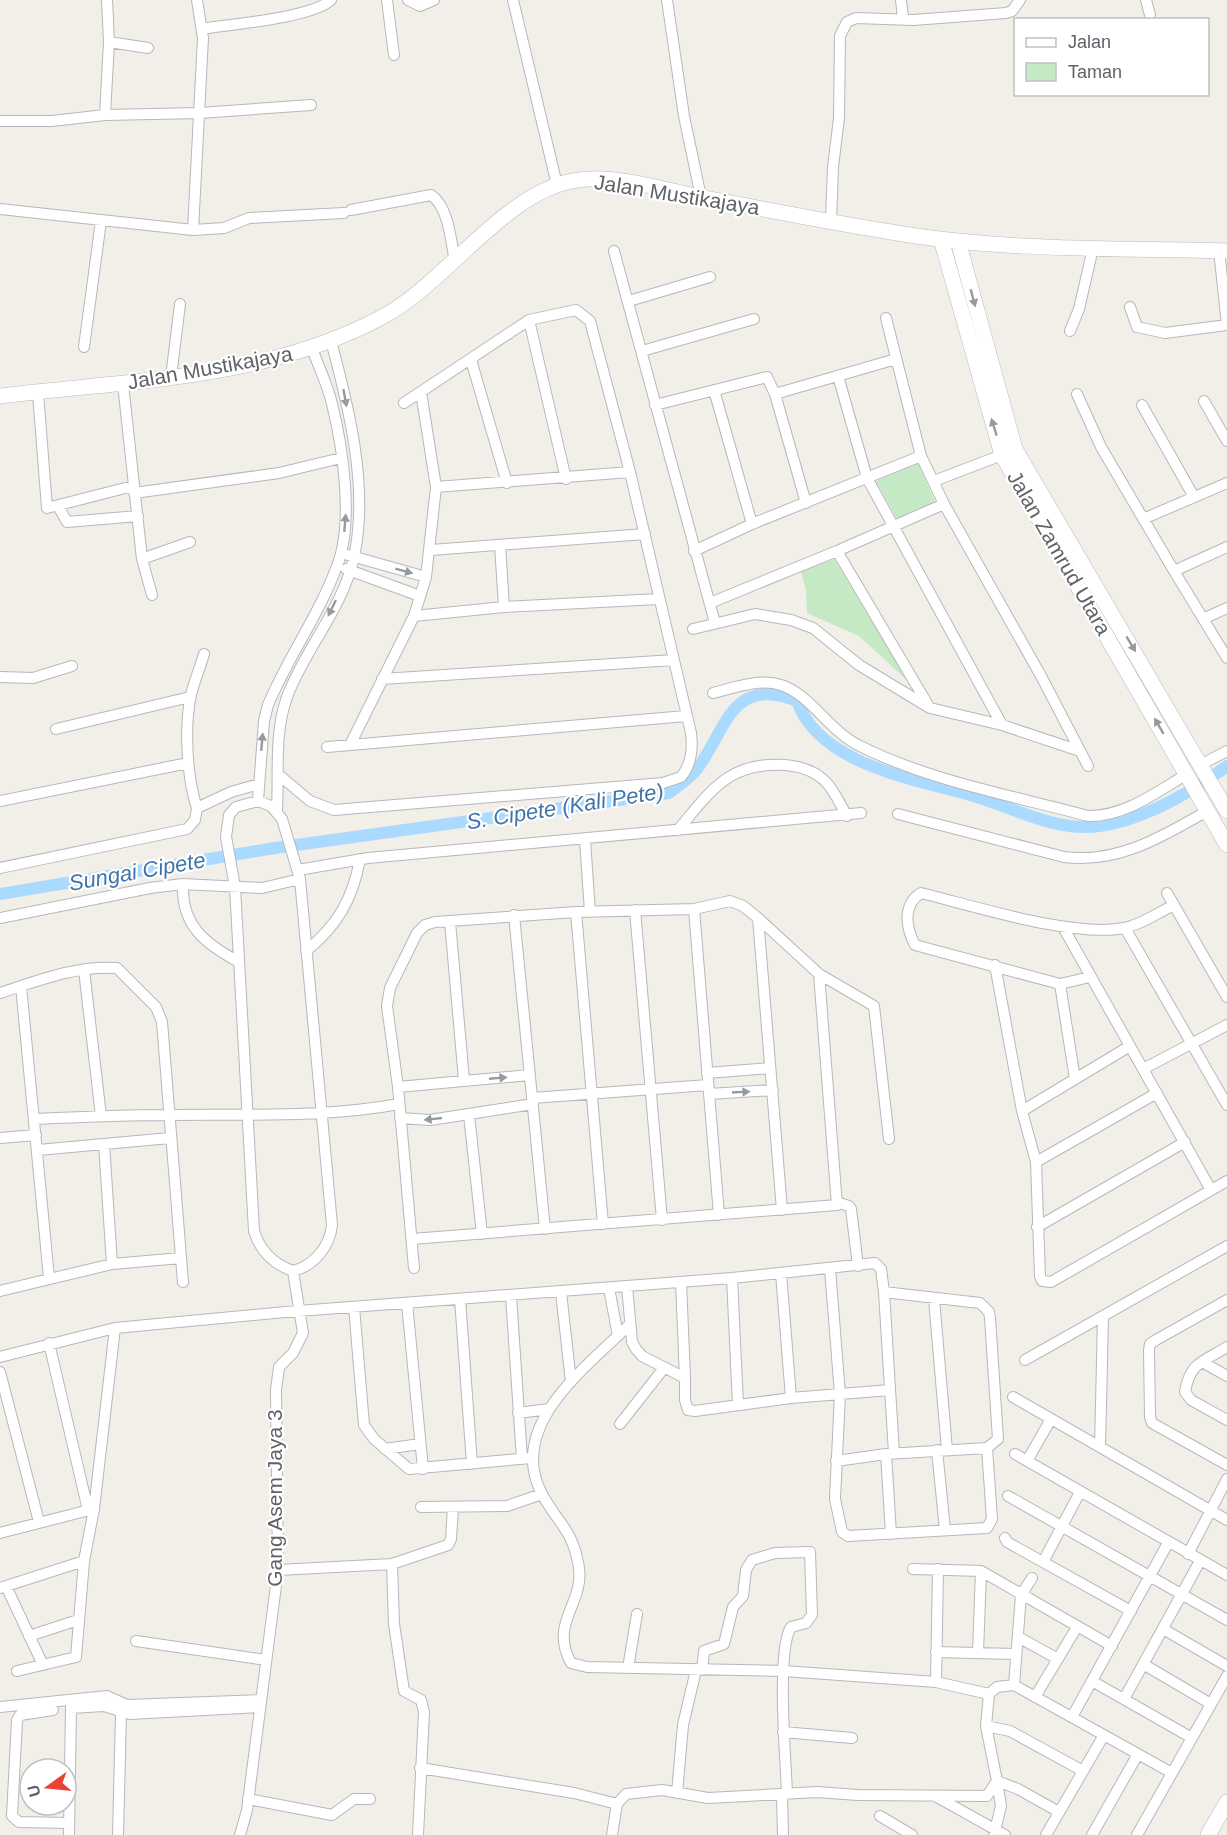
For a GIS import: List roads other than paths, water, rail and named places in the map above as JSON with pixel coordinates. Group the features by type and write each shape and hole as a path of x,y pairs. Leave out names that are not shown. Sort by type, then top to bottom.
{"street":[{"path":"105,115 109,42 107,0"},
{"path":"193,230 202,29 197,0"},
{"path":"202,29 295,14 324,5 331,0"},
{"path":"387,0 394,56"},
{"path":"408,0 420,6 434,0"},
{"path":"513,0 556,185"},
{"path":"667,0 684,116 701,197"},
{"path":"901,0 903,18"},
{"path":"831,221 832,167 839,118 842,29 847,22 856,18 926,20 1006,13 1012,11 1020,0"},
{"path":"1146,0 1150,15"},
{"path":"109,42 148,48"},
{"path":"0,121 52,121 105,115 200,113 311,105"},
{"name":"Jalan Mustikajaya","path":"0,396 123,384 249,365 331,341 386,315 426,287 514,210 556,185 586,179 603,179 831,221 958,241 1093,248 1223,251"},
{"path":"0,209 193,230 224,228 249,218 313,212 348,212 431,195 438,203 448,227 455,261"},
{"path":"84,347 101,221"},
{"name":"Jalan Zamrud Utara","path":"941,239 963,326 1009,452 1227,845"},
{"name":"Jalan Zamrud Utara","path":"958,241 980,321 1009,452 1225,804"},
{"path":"1070,332 1093,248"},
{"path":"614,251 715,622"},
{"path":"1130,307 1137,327 1165,333 1227,325 1223,251"},
{"path":"629,300 710,277"},
{"path":"171,377 180,304"},
{"path":"279,775 310,801 334,810 663,783 681,777 689,763 692,745 674,660 630,472 590,321 576,310 529,321 404,403"},
{"path":"886,318 921,456 944,504 1041,676 1088,766"},
{"path":"642,351 754,319"},
{"path":"529,321 566,479"},
{"path":"963,326 980,321"},
{"path":"277,810 258,801 237,807 225,826 235,887 254,1231 257,1242 270,1258 293,1271 302,1269 319,1254 331,1235 322,1112 297,869 277,810 279,729 288,695 350,571 358,530 357,476 339,370 331,341"},
{"path":"258,801 264,721 275,689 318,610 342,552 346,491 332,401 312,348"},
{"path":"775,394 896,359"},
{"path":"471,360 507,483"},
{"path":"321,373 339,370"},
{"path":"656,405 765,376 771,381 806,503"},
{"path":"838,376 867,478 892,528 1002,725"},
{"path":"123,384 142,559 152,595"},
{"path":"714,390 752,524"},
{"path":"350,745 414,616 426,577 431,550 436,487 421,392"},
{"path":"38,393 46,506 49,508 133,490 279,473 341,458"},
{"path":"1077,394 1101,447 1227,658"},
{"path":"1204,401 1227,441"},
{"path":"1142,405 1194,497"},
{"path":"934,481 1009,452"},
{"path":"694,551 752,524 921,456"},
{"path":"436,487 566,479 630,472"},
{"path":"1143,519 1227,483"},
{"path":"710,603 892,528 944,504"},
{"path":"58,506 67,522 138,516"},
{"path":"431,550 645,534"},
{"path":"142,559 190,542"},
{"path":"500,545 504,608"},
{"path":"1174,571 1227,547"},
{"path":"837,551 930,708"},
{"path":"342,552 426,577"},
{"path":"338,566 420,596"},
{"path":"414,616 659,599"},
{"path":"1203,619 1227,608"},
{"path":"693,629 755,614 791,620 813,628 859,665 930,708 1002,725 1080,751"},
{"path":"0,868 187,829 195,820 197,808 190,788 188,763 190,698 204,654"},
{"path":"382,679 674,660"},
{"path":"0,677 33,678 72,666"},
{"path":"284,672 296,677"},
{"path":"713,693 745,686 778,683 789,688 840,735 878,755 918,770 1088,816 1107,815 1123,809 1188,775"},
{"path":"275,689 288,695"},
{"path":"56,729 190,698"},
{"path":"327,747 686,716"},
{"path":"1204,767 1227,751"},
{"path":"0,801 188,763"},
{"path":"678,830 702,801 729,777 743,770 772,765 803,768 813,772 825,781 847,816"},
{"path":"197,808 231,792 259,784"},
{"path":"898,814 1064,858 1086,860 1119,855 1141,846 1207,809"},
{"path":"0,918 150,888 183,885 268,887 297,869 360,859 861,813"},
{"path":"585,840 590,912"},
{"path":"306,951 338,921 356,881 360,859"},
{"path":"183,885 182,900 193,929 217,950 239,962"},
{"path":"1090,977 1060,984 915,945 909,934 907,921 915,897 921,893 1063,927 1125,928 1174,905"},
{"path":"1167,893 1227,997"},
{"path":"414,1268 398,1087 387,1006 390,988 417,933 435,922 514,915 694,909 730,901 743,906 819,974 874,1006 889,1138"},
{"path":"694,909 719,1215"},
{"path":"635,910 662,1220"},
{"path":"576,912 603,1224"},
{"path":"514,915 545,1229"},
{"path":"758,918 782,1210"},
{"path":"450,922 464,1080"},
{"path":"1063,927 1211,1190"},
{"path":"1125,928 1227,1105"},
{"path":"995,965 1022,1110 1036,1162 1040,1279 1048,1283 1227,1180"},
{"path":"0,993 84,970 120,969 159,1012 183,1282"},
{"path":"84,970 101,1116"},
{"path":"819,974 839,1203"},
{"path":"1060,984 1075,1079"},
{"path":"21,986 49,1278"},
{"path":"1143,1069 1227,1025"},
{"path":"1022,1110 1130,1046"},
{"path":"707,1073 770,1068"},
{"path":"398,1087 530,1075"},
{"path":"400,1118 418,1121 469,1115 533,1101 650,1089 773,1090"},
{"path":"1036,1162 1157,1093"},
{"path":"35,1119 168,1115 246,1116 322,1112 399,1104"},
{"path":"469,1115 482,1234"},
{"path":"0,1138 36,1135"},
{"path":"38,1150 170,1138"},
{"path":"1037,1227 1185,1142"},
{"path":"104,1144 112,1264"},
{"path":"412,1239 782,1210 839,1203 851,1209 858,1266"},
{"path":"1025,1360 1227,1246"},
{"path":"0,1291 112,1264 181,1258"},
{"path":"0,1357 115,1328 301,1311 732,1278 875,1263 879,1265 884,1292 890,1390 891,1534"},
{"path":"830,1269 840,1394 835,1499 842,1532 848,1536 891,1534 983,1529 990,1525 987,1448"},
{"name":"Gang Asem Jaya 3","path":"240,1835 248,1799 278,1570 276,1390 279,1367 292,1353 303,1333 293,1271"},
{"path":"781,1273 791,1398"},
{"path":"732,1278 738,1405"},
{"path":"681,1282 685,1400 688,1410 890,1390"},
{"path":"627,1286 632,1342 636,1349 642,1356 685,1378"},
{"path":"609,1288 618,1336"},
{"path":"561,1292 571,1382"},
{"path":"836,1461 890,1454 987,1448 993,1445 999,1433 988,1312 980,1304 884,1292"},
{"path":"511,1296 518,1413 527,1459 542,1494 569,1532 579,1570 578,1583 562,1641 571,1664 628,1668 784,1671 936,1682 989,1694"},
{"path":"460,1299 472,1464"},
{"path":"934,1299 945,1530"},
{"path":"1226,1461 1152,1423 1149,1350 1150,1344 1156,1340 1227,1300"},
{"path":"407,1303 423,1469"},
{"path":"354,1307 364,1425 368,1433 403,1465 423,1469 527,1459"},
{"path":"1100,1447 1103,1317"},
{"path":"527,1459 549,1409 597,1353 630,1324"},
{"path":"17,1671 76,1657 84,1561 115,1328"},
{"path":"49,1343 91,1509"},
{"path":"1227,1347 1188,1373 1186,1394 1191,1400 1227,1420"},
{"path":"1202,1362 1227,1376"},
{"path":"620,1424 664,1368"},
{"path":"0,1372 39,1522"},
{"path":"1013,1397 1227,1520"},
{"path":"518,1413 549,1409"},
{"path":"1027,1461 1051,1419"},
{"path":"385,1449 420,1444"},
{"path":"1015,1454 1227,1575"},
{"path":"1188,1554 1227,1479"},
{"path":"1042,1562 1080,1492"},
{"path":"421,1507 507,1506 542,1494"},
{"path":"1008,1496 1227,1620"},
{"path":"278,1570 392,1564 448,1545 451,1539 453,1507"},
{"path":"0,1533 91,1509"},
{"path":"1005,1538 1007,1542 1131,1611"},
{"path":"1072,1717 1168,1543"},
{"path":"677,1793 683,1725 704,1651 724,1644 733,1607 743,1596 746,1570 752,1560 775,1553 810,1552 812,1615 809,1620 789,1629 784,1671 783,1835"},
{"path":"1124,1699 1200,1560"},
{"path":"43,1665 3,1587 84,1561"},
{"path":"392,1564 394,1624 404,1691 421,1700 424,1705 418,1835"},
{"path":"913,1569 981,1571 1112,1646"},
{"path":"936,1682 938,1569"},
{"path":"978,1653 981,1571"},
{"path":"1014,1685 1021,1595 1032,1578"},
{"path":"628,1668 637,1614"},
{"path":"29,1636 78,1620"},
{"path":"1035,1697 1077,1627"},
{"path":"1163,1629 1227,1666"},
{"path":"1018,1637 1058,1659"},
{"path":"135,1641 266,1660"},
{"path":"936,1652 1016,1654"},
{"path":"1143,1664 1211,1704"},
{"path":"1137,1835 1227,1676"},
{"path":"1092,1681 1192,1738"},
{"path":"936,1797 998,1833 1001,1806 986,1726 989,1694 997,1687 1014,1685 1172,1773"},
{"path":"0,1707 107,1696 128,1705 260,1704"},
{"path":"69,1823 14,1820 12,1811 20,1714 104,1706 121,1713 260,1704"},
{"path":"69,1835 71,1708"},
{"path":"118,1835 121,1713"},
{"path":"986,1726 1010,1731 1083,1771"},
{"path":"783,1732 852,1738"},
{"path":"1046,1835 1104,1735"},
{"path":"1092,1835 1138,1754"},
{"path":"420,1768 574,1793 617,1804"},
{"path":"612,1835 617,1804 626,1794 662,1790 708,1798 817,1792 936,1797 987,1796 997,1781"},
{"path":"997,1781 1018,1789 1059,1812"},
{"path":"248,1799 332,1815 354,1799 370,1799"},
{"path":"1211,1834 1227,1802"},
{"path":"880,1816 912,1835"}],"waterway":[{"name":"S. Cipete (Kali Pete)","path":"0,894 275,848 669,793 697,769 734,710 744,701 758,695 775,695 797,701 809,723 827,741 875,768 980,798 1038,819 1069,826 1099,826 1133,818 1183,795 1227,766"}],"water label":[{"name":"Sungai Cipete","path":"137,871"}]}
